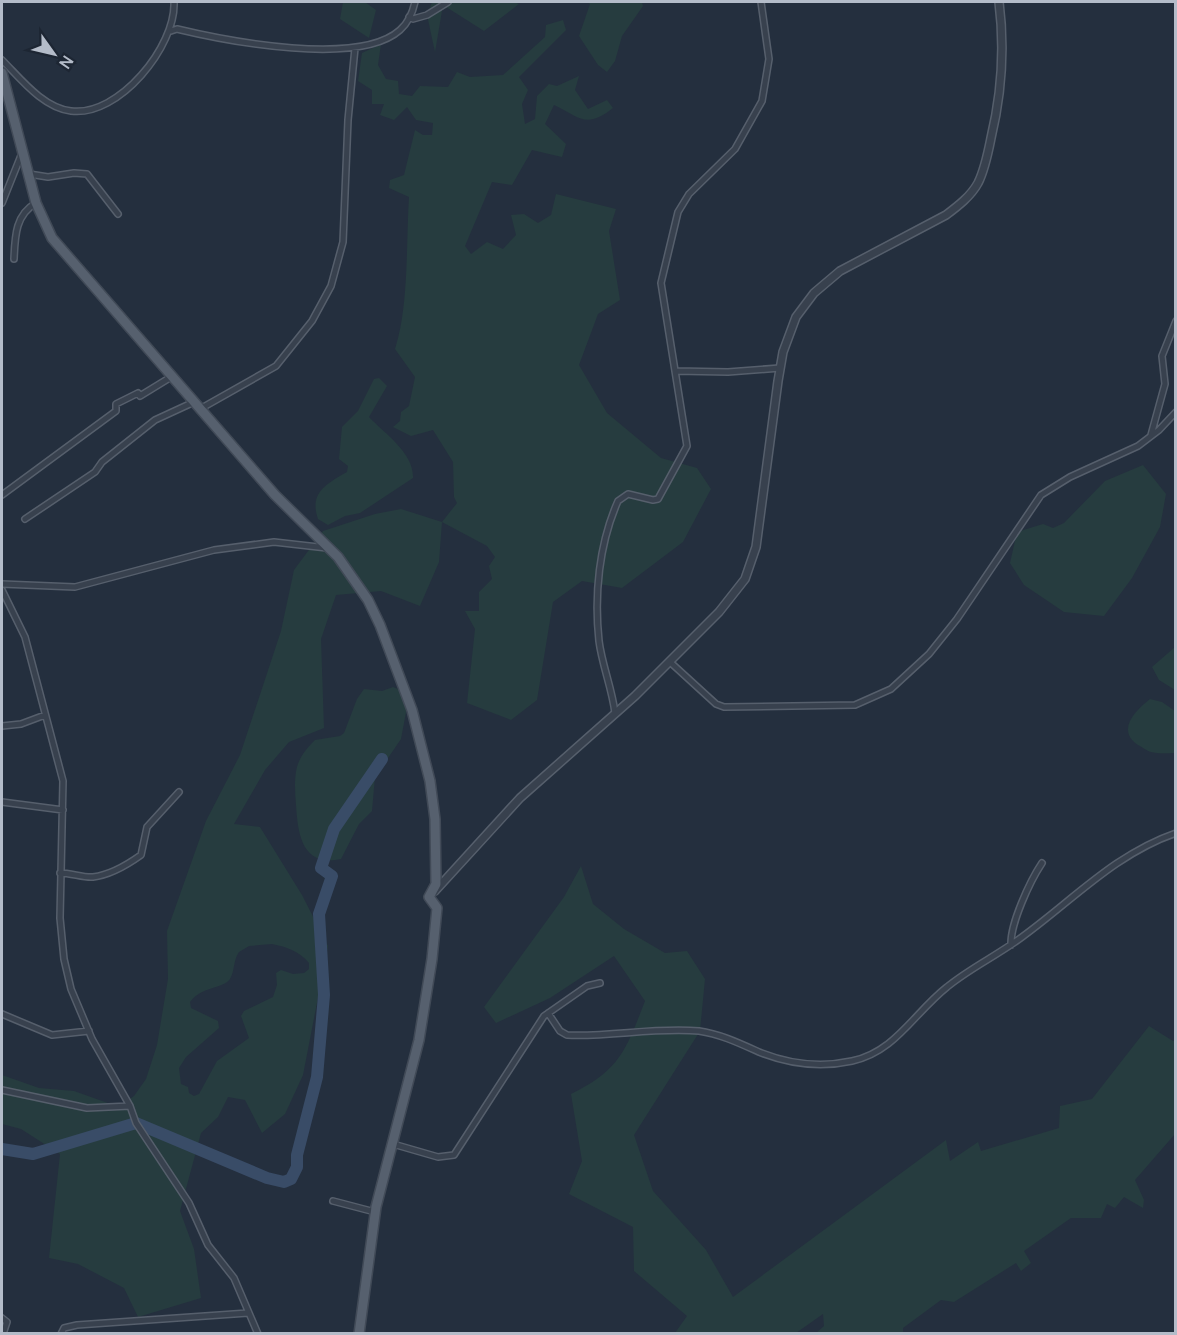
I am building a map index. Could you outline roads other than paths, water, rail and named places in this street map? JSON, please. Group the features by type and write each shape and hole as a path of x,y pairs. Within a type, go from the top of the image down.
{"main road":[{"path":"2,73 27,174 48,231 63,252 171,377 295,517 328,548 352,576 372,608 412,710 430,781 435,819 436,884 429,897 437,908 430,977 419,1040 375,1212 359,1334"}],"street":[{"path":"2,60 44,99 64,110 80,111 110,101 135,84 171,31 174,2"},
{"path":"171,31 177,29 265,47 355,48 387,38 399,31 415,2"},
{"path":"409,16 413,19 427,15 448,2"},
{"path":"615,713 599,642 598,588 603,549 618,501 628,494 653,500 658,499 686,448 661,283 662,268 678,212 689,194 735,149 762,101 769,58 761,2"},
{"path":"429,897 520,798 670,662 724,606 750,568 765,483 780,368 796,317 814,293 856,261 946,215 959,206 978,183 985,164 1000,101 1004,39 999,2"},
{"path":"25,519 95,472 102,462 155,420 262,377 284,359 312,321 331,286 344,242 348,120 355,48"},
{"path":"2,202 22,153"},
{"path":"27,174 48,177 74,173 87,174 118,214"},
{"path":"14,259 20,218 23,212 36,203"},
{"path":"1151,435 1165,384 1162,356 1176,321"},
{"path":"676,371 728,372 780,368"},
{"path":"2,495 72,442 86,435 116,411 116,404 138,393 140,396 171,377"},
{"path":"670,662 716,704 724,707 863,704 891,689 942,638 1009,546 1041,495 1070,477 1138,446 1176,412"},
{"path":"2,584 75,587 214,550 274,542 328,548"},
{"path":"2,590 25,637 63,781 60,873 64,959 71,989 89,1031 130,1106 136,1123 189,1203 208,1245 234,1278 256,1332"},
{"path":"2,726 21,724 45,715"},
{"path":"60,873 92,877 131,862 141,855 147,827 179,792"},
{"path":"2,802 63,810"},
{"path":"548,1013 560,1031 567,1035 628,1031 700,1031 724,1036 782,1060 802,1064 851,1062 880,1052 947,987 1011,945 1111,867 1156,841 1176,833"},
{"path":"1011,945 1012,930 1024,897 1042,863"},
{"path":"393,1144 445,1159 454,1155 548,1013 587,986 600,983"},
{"path":"2,1014 51,1035 89,1031"},
{"path":"2,1090 87,1108 130,1106"},
{"path":"333,1201 375,1212"},
{"path":"61,1334 64,1328 77,1324 248,1313"},
{"path":"2,1318 7,1322 3,1334"}],"waterway":[{"path":"2,1149 33,1154 136,1123 267,1178 284,1182 291,1179 297,1167 297,1155 317,1077 324,995 319,914 332,876 321,868 334,829 382,759"}]}
